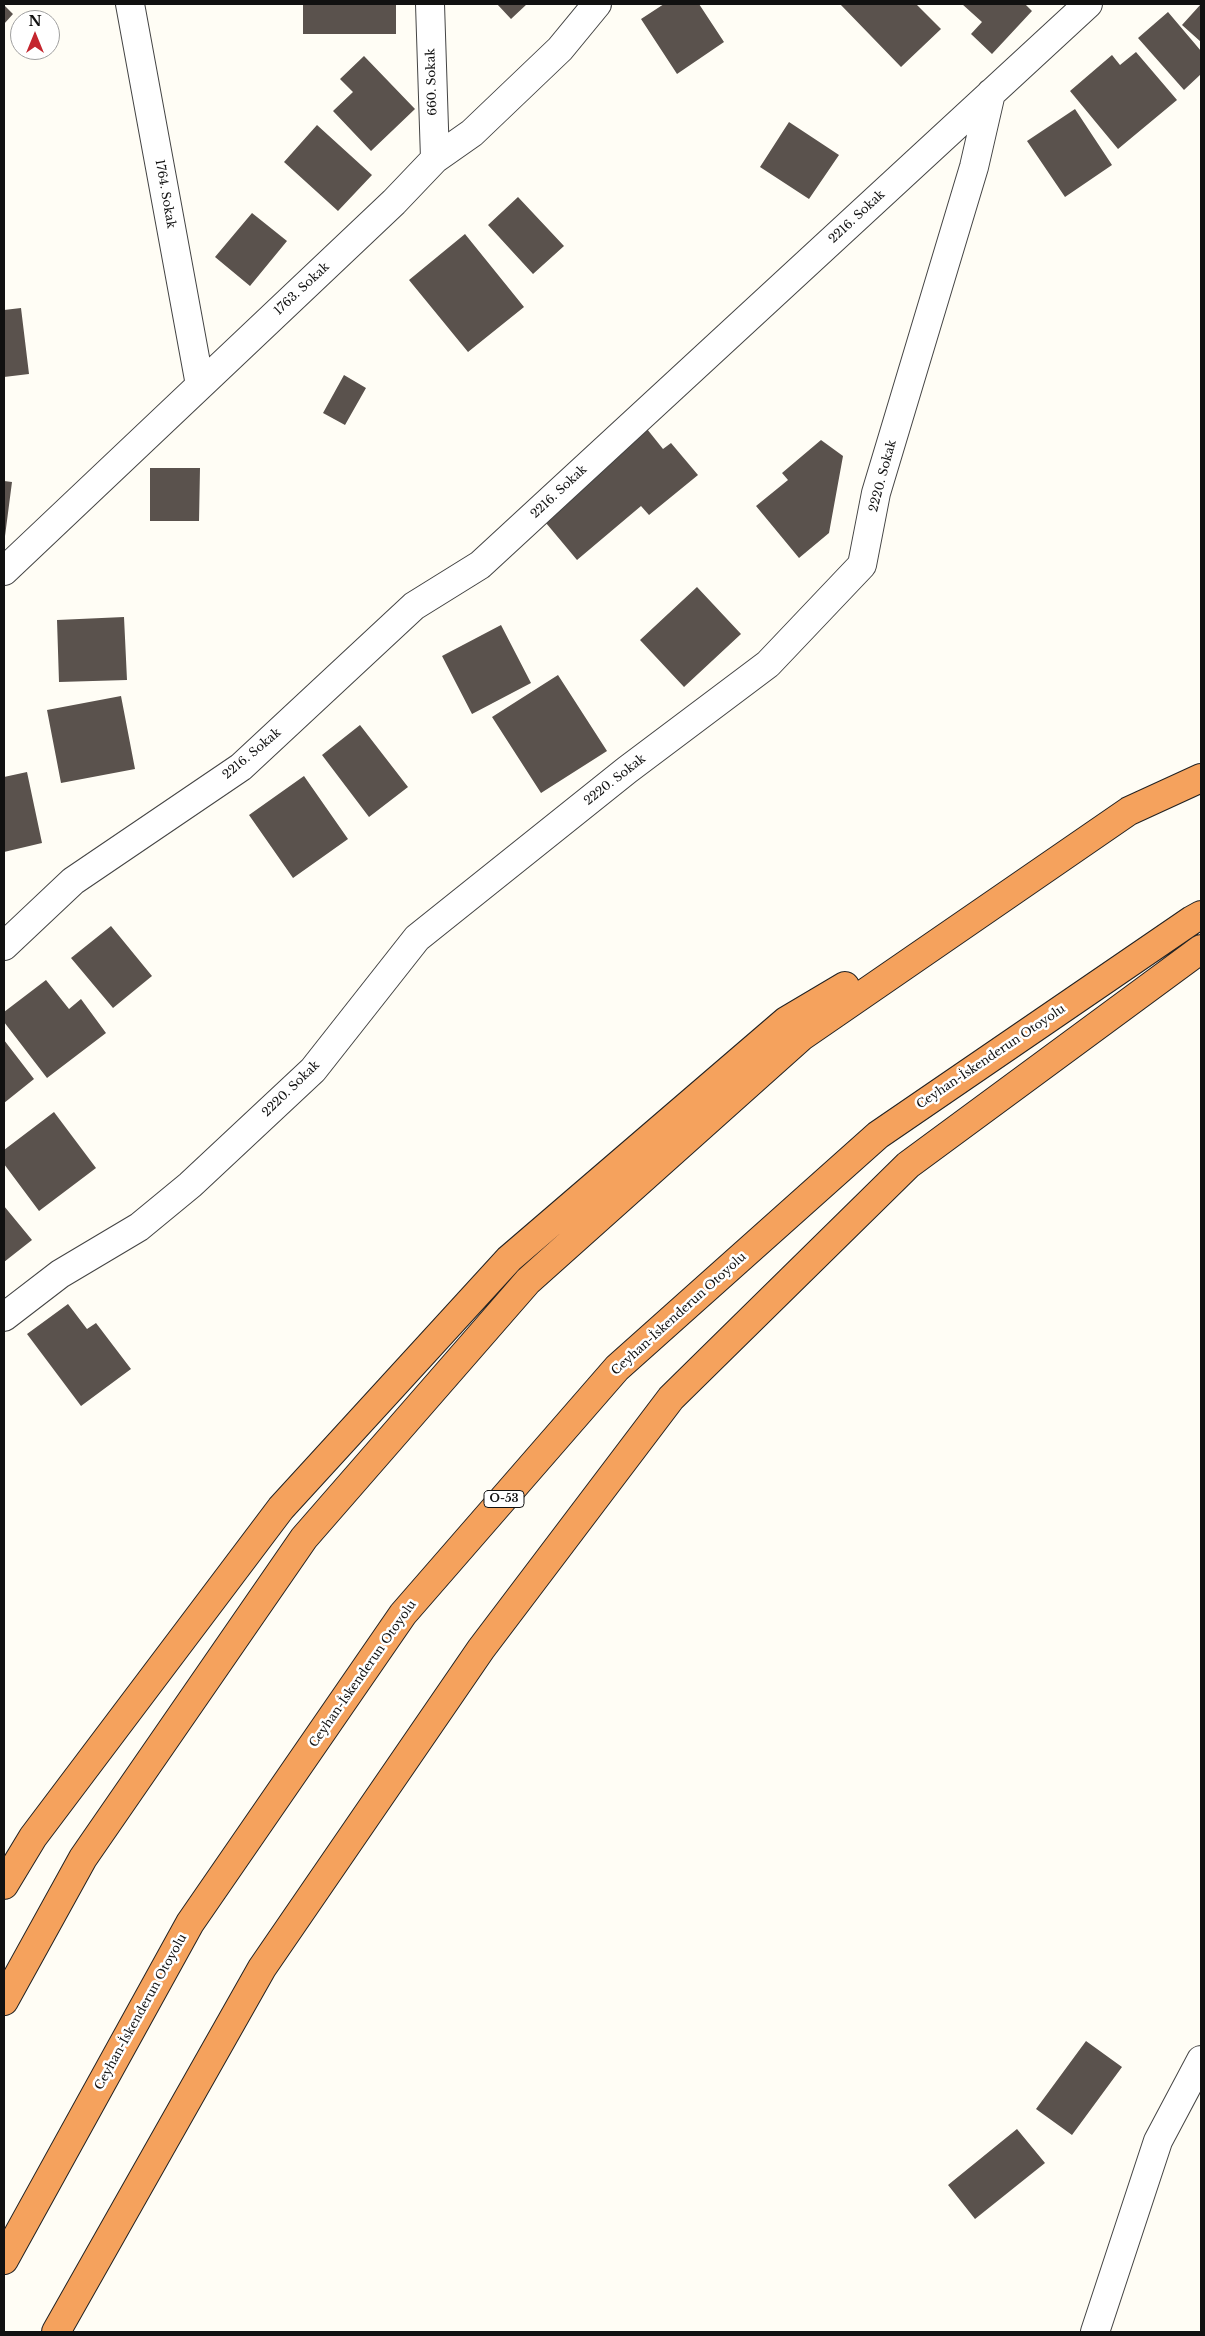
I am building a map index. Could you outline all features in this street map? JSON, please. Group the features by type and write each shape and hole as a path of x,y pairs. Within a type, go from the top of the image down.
{"highway":[{"path":"4,1885 32,1838 281,1508 509,1259 786,1021 1129,811 1201,778"},
{"path":"4,2001 83,1858 304,1538 528,1281 801,1037 1129,811"},
{"name":"Ceyhan-İskenderun Otoyolu","path":"4,2260 190,1923 403,1614 617,1368 878,1135 1201,915"},
{"path":"56,2332 262,1968 481,1649 671,1398 908,1165 1201,949"}],"street":[{"name":"1764. Sokak","path":"130,4 200,385"},
{"name":"660. Sokak","path":"430,4 435,159"},
{"name":"1763. Sokak","path":"4,572 394,202 435,159 472,133 560,49 597,4"},
{"name":"2216. Sokak","path":"4,946 73,881 241,766 414,606 480,565 1088,4"},
{"name":"2220. Sokak","path":"4,1317 60,1274 139,1227 190,1185 313,1070 417,938 627,770 768,664 862,565 876,493 972,176 992,93"},
{"path":"1095,2332 1158,2141 1201,2060"}],"building":[{"path":"303,4 396,4 396,34 303,34"},
{"path":"497,4 527,4 511,19"},
{"path":"664,4 699,4 724,42 677,74 641,19"},
{"path":"840,4 916,4 941,29 901,67"},
{"path":"962,4 1025,4 1032,11 992,54 971,34 982,22"},
{"path":"1201,4 1201,42 1182,25"},
{"path":"4,5 10,11 10,17 4,24"},
{"path":"1168,12 1201,51 1201,74 1184,90 1138,38"},
{"path":"1136,52 1177,100 1118,149 1070,91 1112,55 1120,65"},
{"path":"364,56 415,109 371,151 333,111 353,92 340,79"},
{"path":"1075,109 1112,165 1065,197 1027,141"},
{"path":"789,122 839,155 809,199 760,167"},
{"path":"317,125 372,175 338,211 284,162"},
{"path":"518,197 564,246 533,274 488,225"},
{"path":"252,213 287,241 250,286 215,257"},
{"path":"465,234 524,307 468,352 409,280"},
{"path":"21,308 29,374 4,377 4,310"},
{"path":"344,375 366,388 345,425 323,413"},
{"path":"647,429 663,449 671,443 698,475 649,515 641,506 577,560 541,517"},
{"path":"821,440 843,456 829,533 799,558 756,506 788,480 782,473"},
{"path":"150,468 200,468 199,521 150,521"},
{"path":"4,481 12,482 5,536 4,536"},
{"path":"697,587 741,634 684,687 640,640"},
{"path":"124,617 127,680 59,682 57,620"},
{"path":"501,625 531,683 472,714 442,656"},
{"path":"558,675 607,751 541,793 492,717"},
{"path":"121,696 135,769 61,783 47,710"},
{"path":"360,725 408,787 369,817 322,755"},
{"path":"27,772 42,843 4,852 4,777"},
{"path":"304,776 348,839 293,878 249,815"},
{"path":"111,926 152,976 113,1008 71,958"},
{"path":"46,980 69,1009 81,999 106,1033 47,1078 4,1022 4,1012"},
{"path":"4,1040 34,1079 4,1103"},
{"path":"54,1112 96,1168 39,1211 4,1164 4,1150"},
{"path":"4,1206 32,1240 4,1262"},
{"path":"68,1304 87,1329 96,1323 131,1369 81,1406 27,1334"},
{"path":"1086,2041 1122,2067 1072,2135 1036,2109"},
{"path":"1017,2129 1045,2163 975,2219 948,2185"}]}
